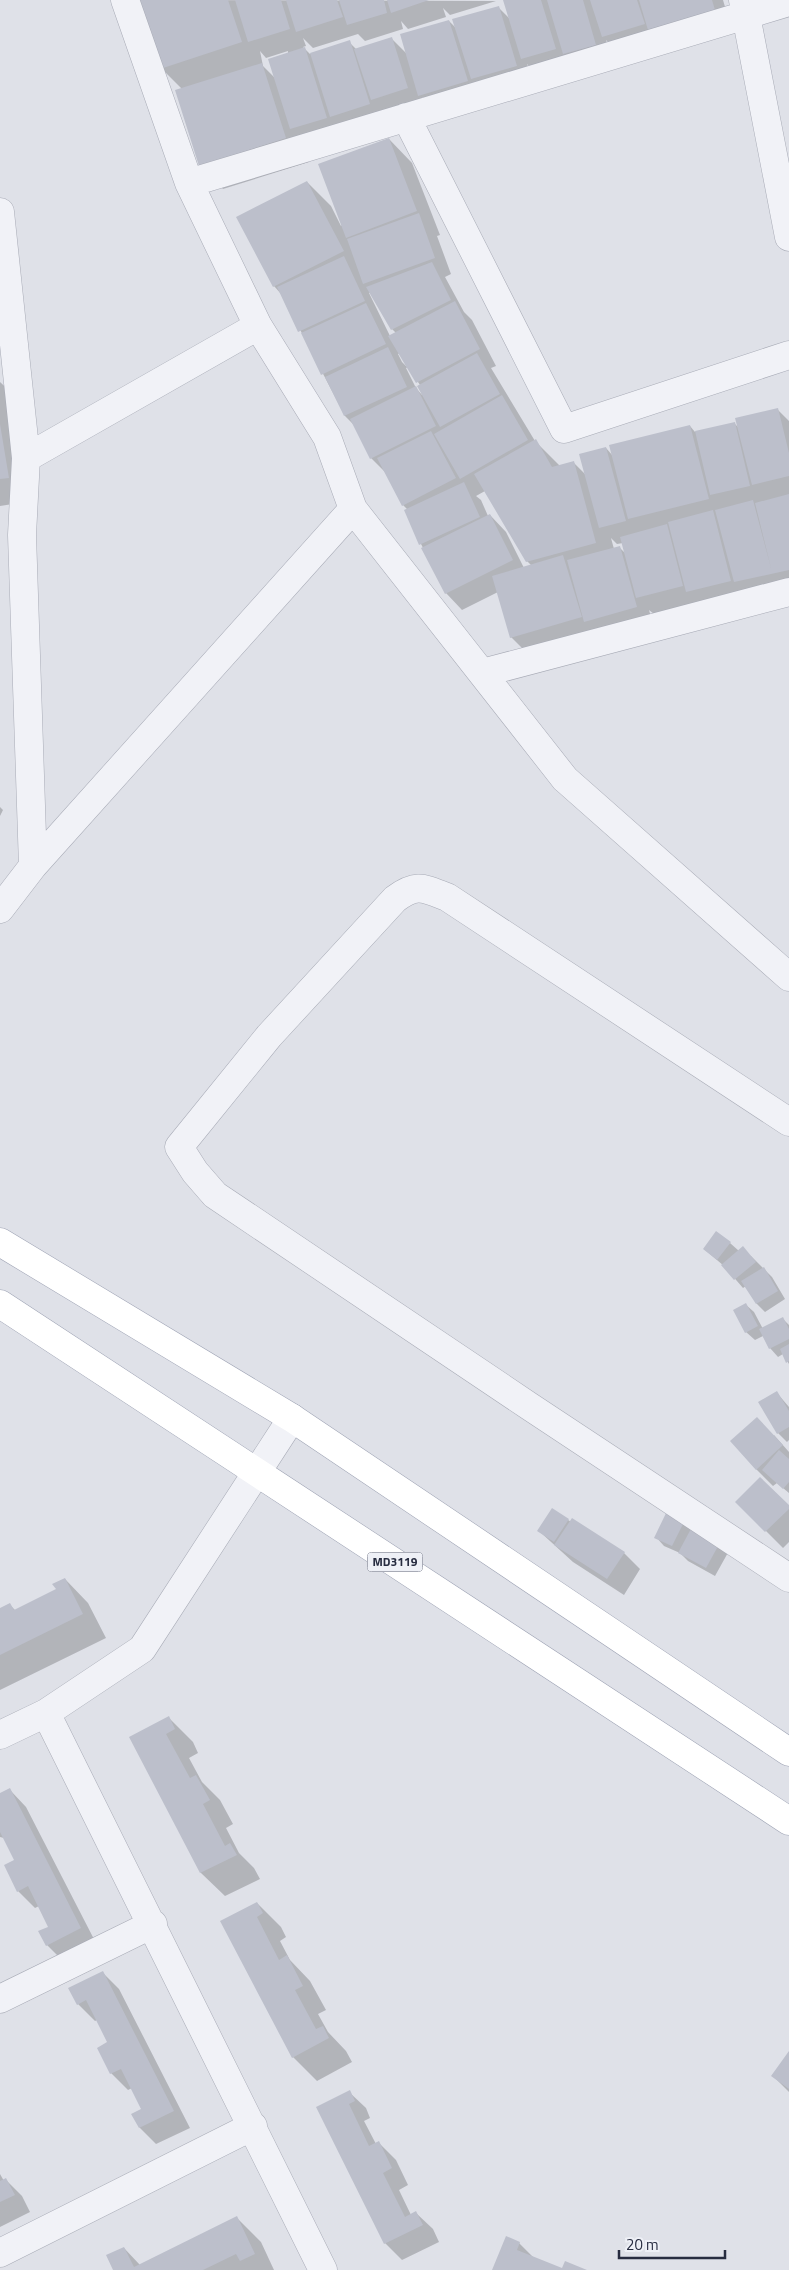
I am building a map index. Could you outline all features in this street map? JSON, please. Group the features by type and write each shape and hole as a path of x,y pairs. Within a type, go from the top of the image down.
{"main road":[{"path":"0,1242 292,1418 789,1752"},
{"name":"MD3119","path":"0,1304 789,1821"}],"street":[{"path":"124,0 189,183 258,326 327,437 354,508 565,779 789,977"},
{"path":"189,183 406,117 744,8 789,2"},
{"path":"744,8 789,237"},
{"path":"406,117 564,429 789,354"},
{"path":"0,212 8,352 26,458 11,535 33,866"},
{"path":"26,458 258,326"},
{"path":"0,909 33,866 354,508"},
{"path":"482,673 789,592"},
{"path":"789,1122 447,897 425,889 410,889 395,899 270,1036 180,1147 195,1172 216,1195 789,1578"},
{"path":"0,1735 46,1713 142,1648 292,1418"},
{"path":"46,1713 153,1924 323,2270"},
{"path":"0,1999 153,1924"},
{"path":"0,2253 252,2126"}],"building":[{"path":"228,0 242,42 160,69 138,1"},
{"path":"235,0 281,0 290,29 248,42"},
{"path":"286,0 337,0 343,17 296,32"},
{"path":"339,0 384,0 387,13 347,25"},
{"path":"387,0 429,0 391,13"},
{"path":"503,0 541,0 556,49 521,59"},
{"path":"547,0 583,0 596,45 563,54"},
{"path":"590,0 637,0 645,24 602,37"},
{"path":"639,0 712,0 715,10 648,30"},
{"path":"499,6 517,66 471,79 452,19"},
{"path":"449,20 468,81 418,96 400,34"},
{"path":"392,37 408,88 371,100 354,49"},
{"path":"350,40 370,104 330,117 310,53"},
{"path":"305,47 327,118 290,129 268,59"},
{"path":"262,63 286,138 199,166 175,90"},
{"path":"389,138 417,211 346,238 318,164"},
{"path":"307,181 344,251 273,287 236,217"},
{"path":"419,213 435,258 363,284 347,239"},
{"path":"344,256 365,301 298,332 277,287"},
{"path":"432,262 451,300 391,330 366,287"},
{"path":"455,301 480,349 416,383 388,336"},
{"path":"366,303 386,344 321,375 301,333"},
{"path":"388,347 407,387 344,416 325,377"},
{"path":"477,353 500,394 440,427 417,386"},
{"path":"416,386 436,426 370,459 350,419"},
{"path":"502,395 528,440 460,479 434,434"},
{"path":"778,408 789,453 789,476 752,485 735,418"},
{"path":"735,422 750,486 710,495 695,431"},
{"path":"0,424 9,478 0,479"},
{"path":"690,425 709,499 628,519 609,445"},
{"path":"431,431 456,478 402,506 377,458"},
{"path":"536,439 552,467 574,461 596,543 526,562 474,474"},
{"path":"606,447 626,521 599,528 579,454"},
{"path":"464,482 480,517 419,545 404,510"},
{"path":"789,494 789,570 734,582 715,510 753,500 771,568 755,503"},
{"path":"713,510 731,581 686,592 668,522"},
{"path":"490,514 513,560 445,594 421,548"},
{"path":"667,524 683,586 636,598 620,537"},
{"path":"620,546 637,607 584,622 567,560"},
{"path":"563,555 582,617 510,638 492,576"},
{"path":"716,1231 731,1242 717,1260 703,1249"},
{"path":"743,1246 756,1262 734,1280 721,1265"},
{"path":"764,1267 778,1291 756,1304 741,1281"},
{"path":"746,1303 758,1326 745,1333 733,1310"},
{"path":"783,1317 789,1329 789,1339 769,1349 759,1329"},
{"path":"789,1344 789,1361 786,1363 780,1349"},
{"path":"777,1391 789,1411 789,1427 777,1434 758,1402"},
{"path":"757,1417 783,1445 756,1470 730,1441"},
{"path":"779,1450 789,1459 789,1482 783,1489 762,1470"},
{"path":"760,1477 789,1505 789,1509 765,1532 735,1502"},
{"path":"552,1508 569,1519 554,1542 537,1531"},
{"path":"668,1509 686,1518 672,1546 654,1538"},
{"path":"572,1518 625,1552 607,1579 554,1545"},
{"path":"693,1525 722,1539 706,1568 678,1553"},
{"path":"65,1578 83,1614 0,1655 0,1608 10,1603 14,1610 56,1589 52,1584"},
{"path":"169,1716 175,1729 166,1734 190,1778 196,1775 210,1800 203,1804 225,1846 230,1843 237,1855 200,1873 129,1737"},
{"path":"10,1788 81,1928 46,1946 38,1931 48,1927 28,1886 17,1892 4,1865 14,1860 0,1832 0,1793"},
{"path":"257,1902 263,1913 257,1917 279,1960 287,1955 303,1986 295,1990 316,2029 323,2026 329,2038 292,2058 220,1921"},
{"path":"103,1971 174,2111 139,2128 131,2114 141,2109 121,2069 110,2074 97,2048 107,2042 86,2000 77,2005 68,1988"},
{"path":"789,2051 789,2089 771,2076"},
{"path":"350,2090 355,2101 349,2104 369,2146 379,2141 392,2168 383,2173 405,2217 416,2211 423,2225 384,2244 316,2107"},
{"path":"6,2178 15,2195 0,2202 0,2181"},
{"path":"237,2216 255,2254 240,2261 236,2254 203,2270 113,2270 106,2255 124,2247 134,2267"},
{"path":"506,2236 520,2242 517,2250 562,2268 565,2261 587,2270 492,2270"}]}
